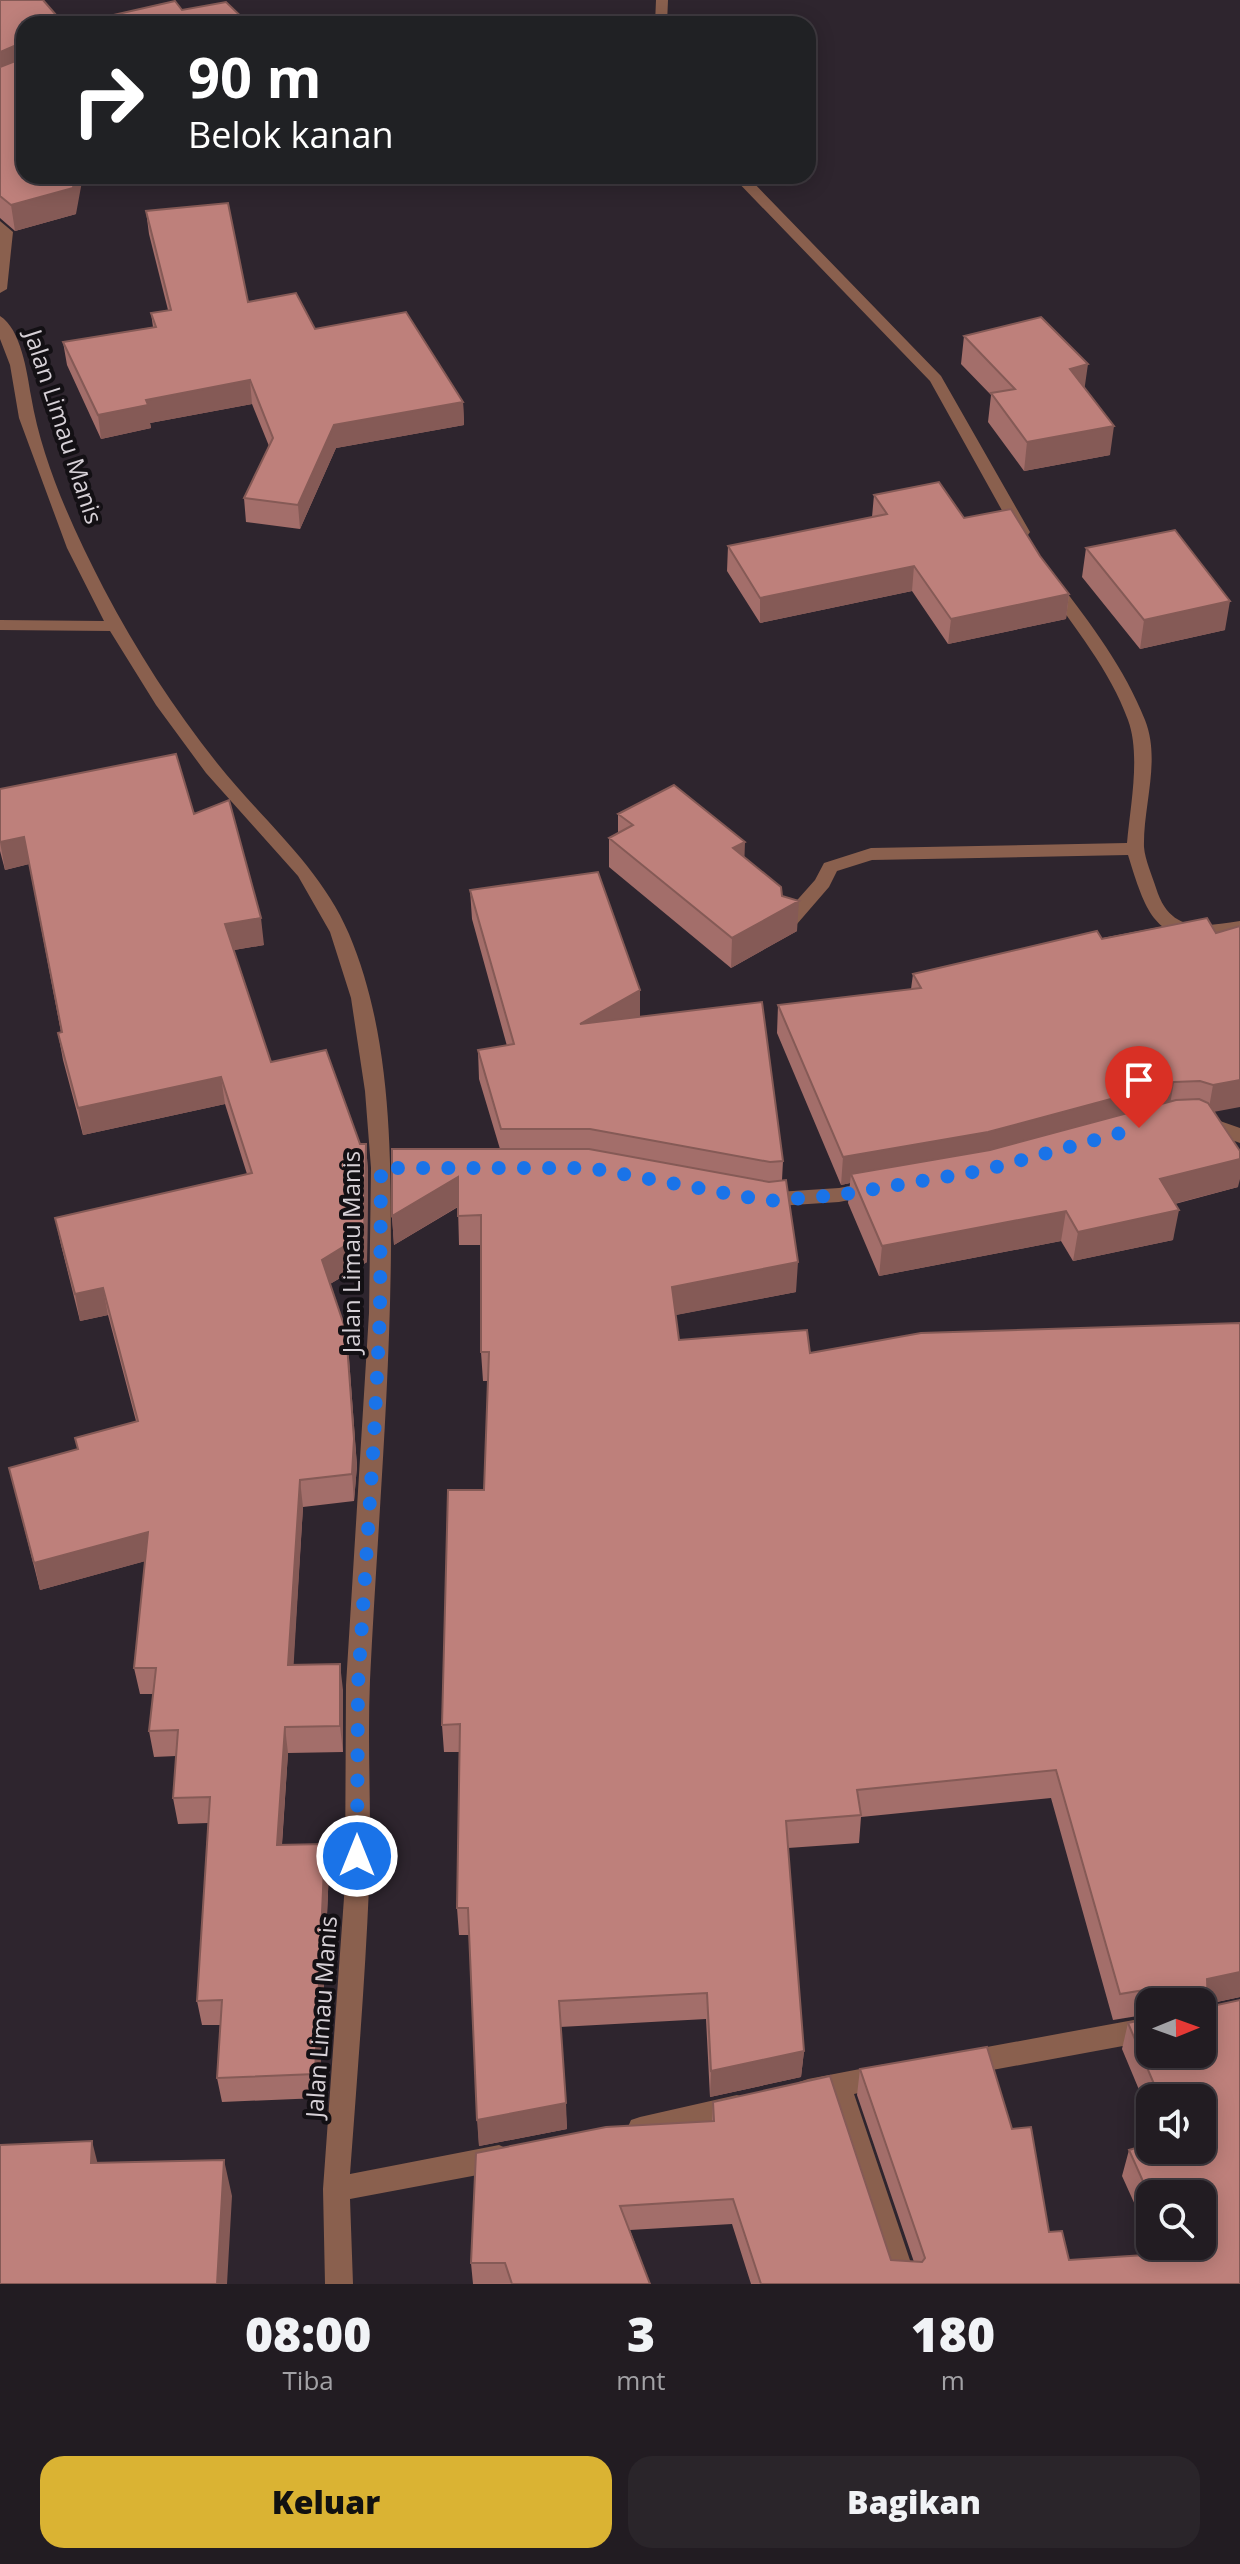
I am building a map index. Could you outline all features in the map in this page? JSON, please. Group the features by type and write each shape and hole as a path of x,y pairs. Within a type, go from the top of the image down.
{"street":[{"path":"747,184 936,379 1036,559 1096,642 1138,722 1143,772 1135,849 1152,904 1166,923 1185,930 1209,932 1240,927"},
{"path":"0,225 6,232 0,289"},
{"name":"Jalan Limau Manis","path":"0,320 18,365 27,418 52,490 75,548 115,626 162,701 212,769 305,873 339,932 361,998 388,1168 358,1685 357,1884 336,2189 339,2284"},
{"path":"0,625 115,626"},
{"path":"790,920 823,883 830,867 871,854 1135,849"},
{"path":"1182,1119 1195,1119 1240,1136"},
{"path":"738,1194 768,1201 839,1195 897,1185"},
{"path":"934,2068 1136,2032"},
{"path":"619,2134 837,2084 906,2073"},
{"path":"837,2084 904,2284"},
{"path":"336,2189 518,2154"}],"building":[{"path":"0,0 43,0 57,16 16,16 16,45 0,52"},
{"path":"175,1 182,10 226,2 241,16 109,16"},
{"path":"16,61 16,184 74,184 73,188 11,205 0,196 0,67"},
{"path":"228,203 248,302 296,293 315,329 406,312 463,402 334,425 298,505 244,498 273,438 250,380 146,400 148,405 98,415 63,342 156,327 151,313 171,310 146,211"},
{"path":"1041,317 1088,364 1070,369 1114,426 1027,442 991,393 1015,389 964,336"},
{"path":"939,482 964,518 1011,509 1040,556 1069,594 951,619 914,566 760,598 728,546 887,514 874,495"},
{"path":"1175,530 1230,601 1144,620 1086,548"},
{"path":"176,754 194,814 229,800 261,918 225,924 271,1062 326,1050 360,1144 366,1144 364,1234 322,1260 346,1331 354,1439 352,1474 300,1480 288,1665 340,1664 340,1726 285,1727 277,1845 325,1844 315,2074 217,2078 222,2000 197,2001 210,1797 173,1798 178,1730 149,1731 156,1668 134,1668 148,1532 34,1563 9,1468 78,1449 75,1438 138,1421 103,1288 75,1294 55,1218 252,1173 221,1077 78,1108 58,1033 62,1032 24,837 0,842 0,789"},
{"path":"674,785 745,842 733,848 781,887 782,896 799,901 732,938 609,838 633,825 618,814"},
{"path":"598,872 640,990 580,1024 762,1002 783,1161 770,1162 590,1129 501,1129 478,1050 514,1044 470,890"},
{"path":"1207,918 1216,933 1240,926 1240,1080 1213,1085 1200,1081 1174,1082 988,1132 843,1157 778,1005 921,988 913,974 1097,931 1102,939"},
{"path":"1199,1099 1208,1103 1240,1151 1240,1159 1160,1179 1179,1210 1078,1232 1066,1211 882,1246 851,1174 990,1150 1176,1100"},
{"path":"392,1149 589,1149 769,1182 786,1180 798,1262 672,1287 679,1340 807,1330 810,1353 921,1333 1240,1323 1240,1972 1207,1979 1207,1988 1136,1988 1136,1991 1120,1994 1056,1770 857,1790 861,1815 786,1821 804,2051 711,2071 707,1993 559,2001 566,2103 477,2120 468,1908 457,1908 460,1724 442,1725 448,1490 484,1490 489,1352 481,1352 481,1215 458,1216 458,1177 392,1216"},
{"path":"1240,2000 1240,2284 761,2284 733,2199 620,2206 650,2284 512,2284 505,2263 471,2263 476,2153 606,2127 714,2121 713,2102 830,2076 891,2260 922,2262 925,2258 860,2069 987,2047 1012,2129 1031,2127 1049,2232 1062,2231 1069,2260 1136,2256 1136,2260 1216,2260 1216,2180 1142,2180 1129,2150 1136,2148 1136,2164 1216,2164 1216,2084 1154,2084 1147,2068 1216,2068 1216,2005"},
{"path":"1136,2021 1136,2042 1128,2023"},
{"path":"92,2141 91,2163 224,2160 217,2284 0,2284 0,2145"}],"route":[{"path":"357,1856 358,1685 380,1313 381,1168 590,1168 768,1201 839,1195 985,1170 1139,1128"}]}
